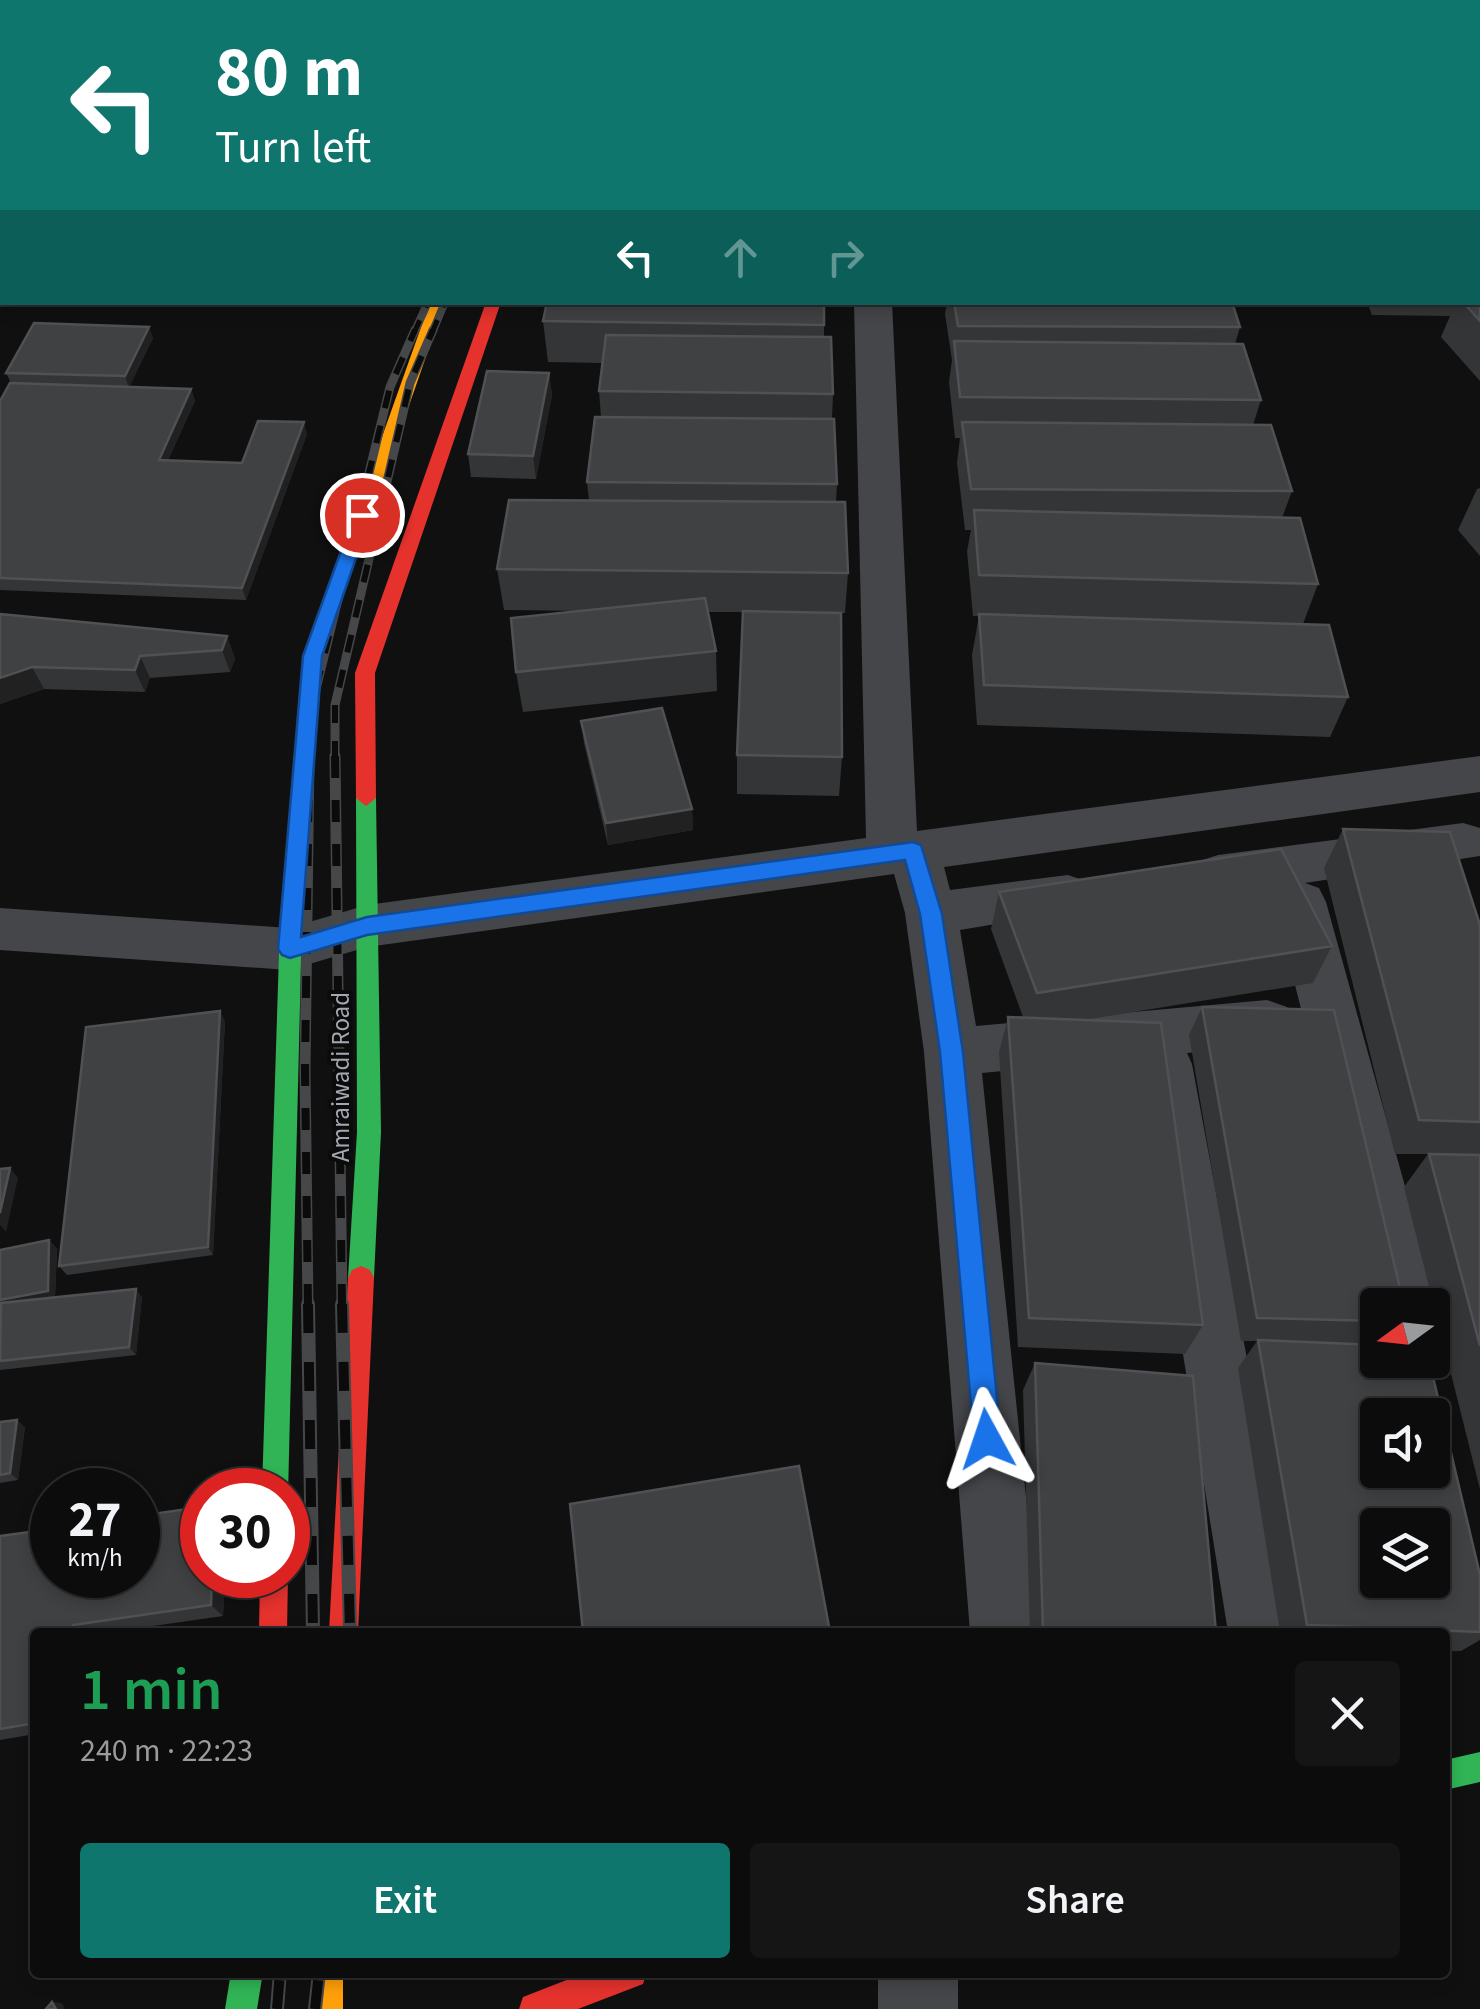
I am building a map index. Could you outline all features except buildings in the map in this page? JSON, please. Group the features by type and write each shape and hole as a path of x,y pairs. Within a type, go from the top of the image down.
{"main road":[{"path":"277,1468 290,949 312,656 437,305"},
{"name":"Amraiwadi Road","path":"343,1628 369,1132 365,673 493,305"},
{"path":"272,1628 273,1598"},
{"path":"1450,1774 1480,1767"},
{"path":"241,2009 246,1978"},
{"path":"327,2009 328,1978"},
{"path":"535,2009 615,1978"}],"street":[{"path":"873,305 903,852 931,914 952,1052 1005,1628"},
{"path":"0,929 290,949 367,926 1458,777 1472,863 1290,866 1177,881"},
{"path":"1290,866 1402,1288"},
{"path":"931,914 1120,888"},
{"path":"952,1052 1330,1017"},
{"path":"1159,1033 1262,1628"},
{"path":"918,1978 918,2009"}],"railway":[{"path":"414,333 427,305"},
{"path":"432,333 444,305"},
{"path":"309,756 309,718 390,387 415,330"},
{"path":"335,756 335,705 410,383 433,330"},
{"path":"308,1306 305,1071 309,756"},
{"path":"335,756 342,1306"},
{"path":"308,1304 313,1628"},
{"path":"342,1304 350,1628"},
{"path":"277,2009 280,1978"},
{"path":"315,2009 318,1978"}],"traffic: fast":[{"path":"361,1278 369,1132 366,798"},
{"path":"277,1468 291,922"},
{"path":"1450,1774 1480,1767"},
{"path":"241,2009 246,1978"}],"traffic: slow":[{"path":"291,922 313,656 437,305"},
{"path":"327,1978 327,2009"}],"traffic: jam":[{"path":"366,798 365,673 493,305"},
{"path":"343,1628 361,1278"},
{"path":"273,1628 274,1598"},
{"path":"535,2009 615,1978"}],"route":[{"path":"362,515 312,656 290,949 367,926 913,850 931,914 952,1052 987,1439"}]}
